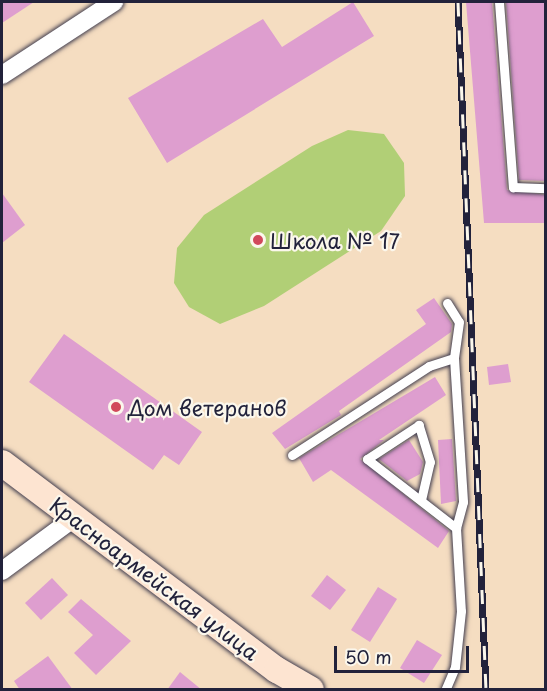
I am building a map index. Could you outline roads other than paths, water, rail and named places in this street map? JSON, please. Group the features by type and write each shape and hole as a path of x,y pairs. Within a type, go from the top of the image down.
{"street":[{"path":"2,75 114,2"},
{"name":"Красноармейская улица","path":"2,463 310,690"},
{"path":"2,571 74,518"}],"lane":[{"path":"499,2 513,187 546,188"},
{"path":"445,690 455,667 461,611 456,528 463,502 454,358 459,322 447,303"},
{"path":"292,455 429,366 454,358"},
{"path":"421,500 430,462 419,425 367,459 456,528"}],"railway":[{"path":"458,2 486,690"}],"place":[{"name":"Школа № 17","path":"258,240"},
{"name":"Дом ветеранов","path":"116,407"}]}
